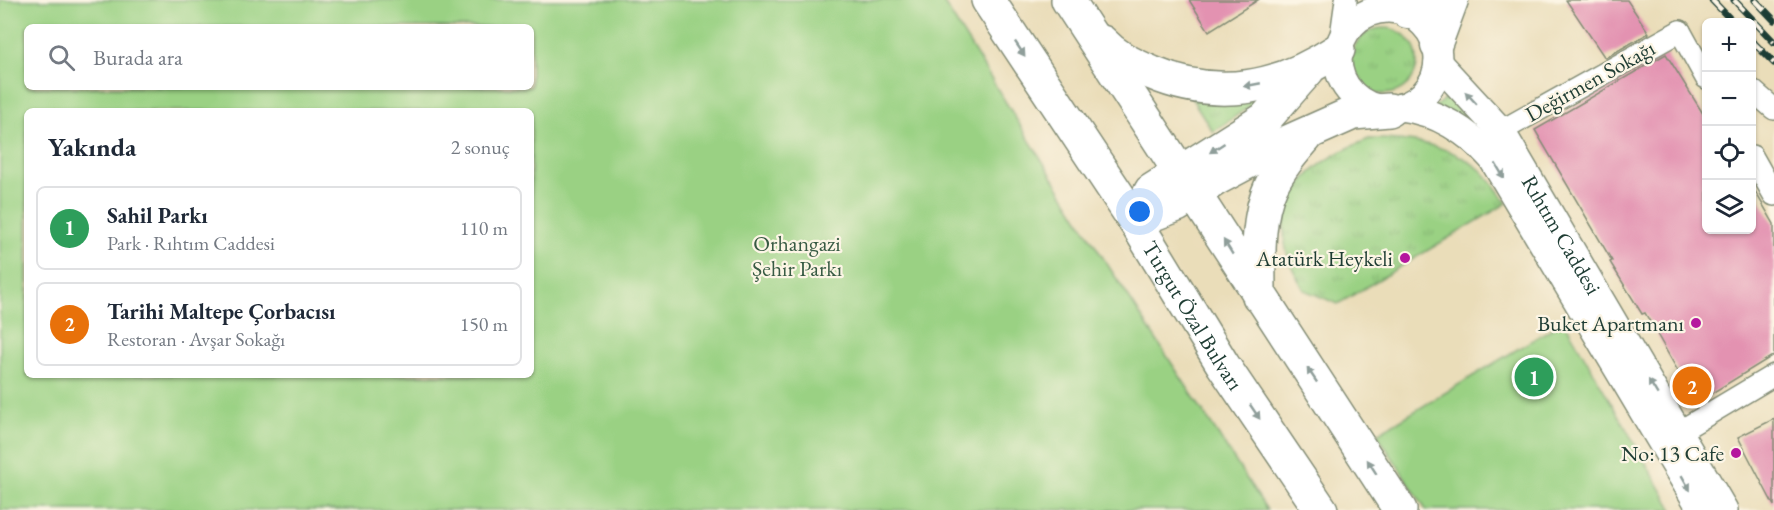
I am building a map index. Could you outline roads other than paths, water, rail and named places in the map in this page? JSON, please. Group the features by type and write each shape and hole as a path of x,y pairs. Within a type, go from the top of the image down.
{"highway":[{"name":"Turgut Özal Bulvarı","path":"988,0 1135,221 1223,365 1321,510"},
{"path":"1073,8 1117,57 1162,77 1211,90 1225,90 1263,83 1308,70"},
{"path":"1073,8 1400,510"},
{"path":"1187,183 1265,119 1308,70 1339,47"},
{"path":"1135,221 1151,191 1187,183 1308,134 1353,113 1395,108"},
{"path":"1259,296 1259,255 1270,188 1282,166 1308,134"}],"main road":[{"path":"1399,8 1452,0 1437,54"}],"street":[{"path":"1339,47 1346,31 1367,14 1399,8 1428,28 1437,54 1434,79 1425,94 1411,104 1395,108 1369,106 1356,98 1345,87 1339,73 1339,47 1346,0"},
{"path":"1680,31 1702,49"},
{"path":"1680,31 1704,72"},
{"name":"Değirmen Sokağı","path":"1501,131 1680,31"},
{"name":"Rıhtım Caddesi","path":"1437,54 1501,131 1671,437 1702,510"},
{"path":"1756,93 1774,109"},
{"name":"Rıhtım Caddesi","path":"1395,108 1413,108 1444,121 1481,145 1492,158 1671,437 1724,510"},
{"path":"1756,163 1774,195"},
{"path":"1671,437 1774,375"}],"railway":[{"path":"1712,0 1729,18"},
{"path":"1734,0 1774,42"},
{"path":"1755,0 1774,20"},
{"path":"1756,45 1774,63"}],"place":[{"name":"Atatürk Heykeli","path":"1405,258"},
{"name":"Buket Apartmanı","path":"1696,323"},
{"name":"Sahil Parkı","path":"1534,377"},
{"name":"Tarihi Maltepe Çorbacısı","path":"1692,386"},
{"name":"No: 13 Cafe","path":"1736,453"}],"park label":[{"name":"Orhangazi Şehir Parkı","path":"797,256"}]}
